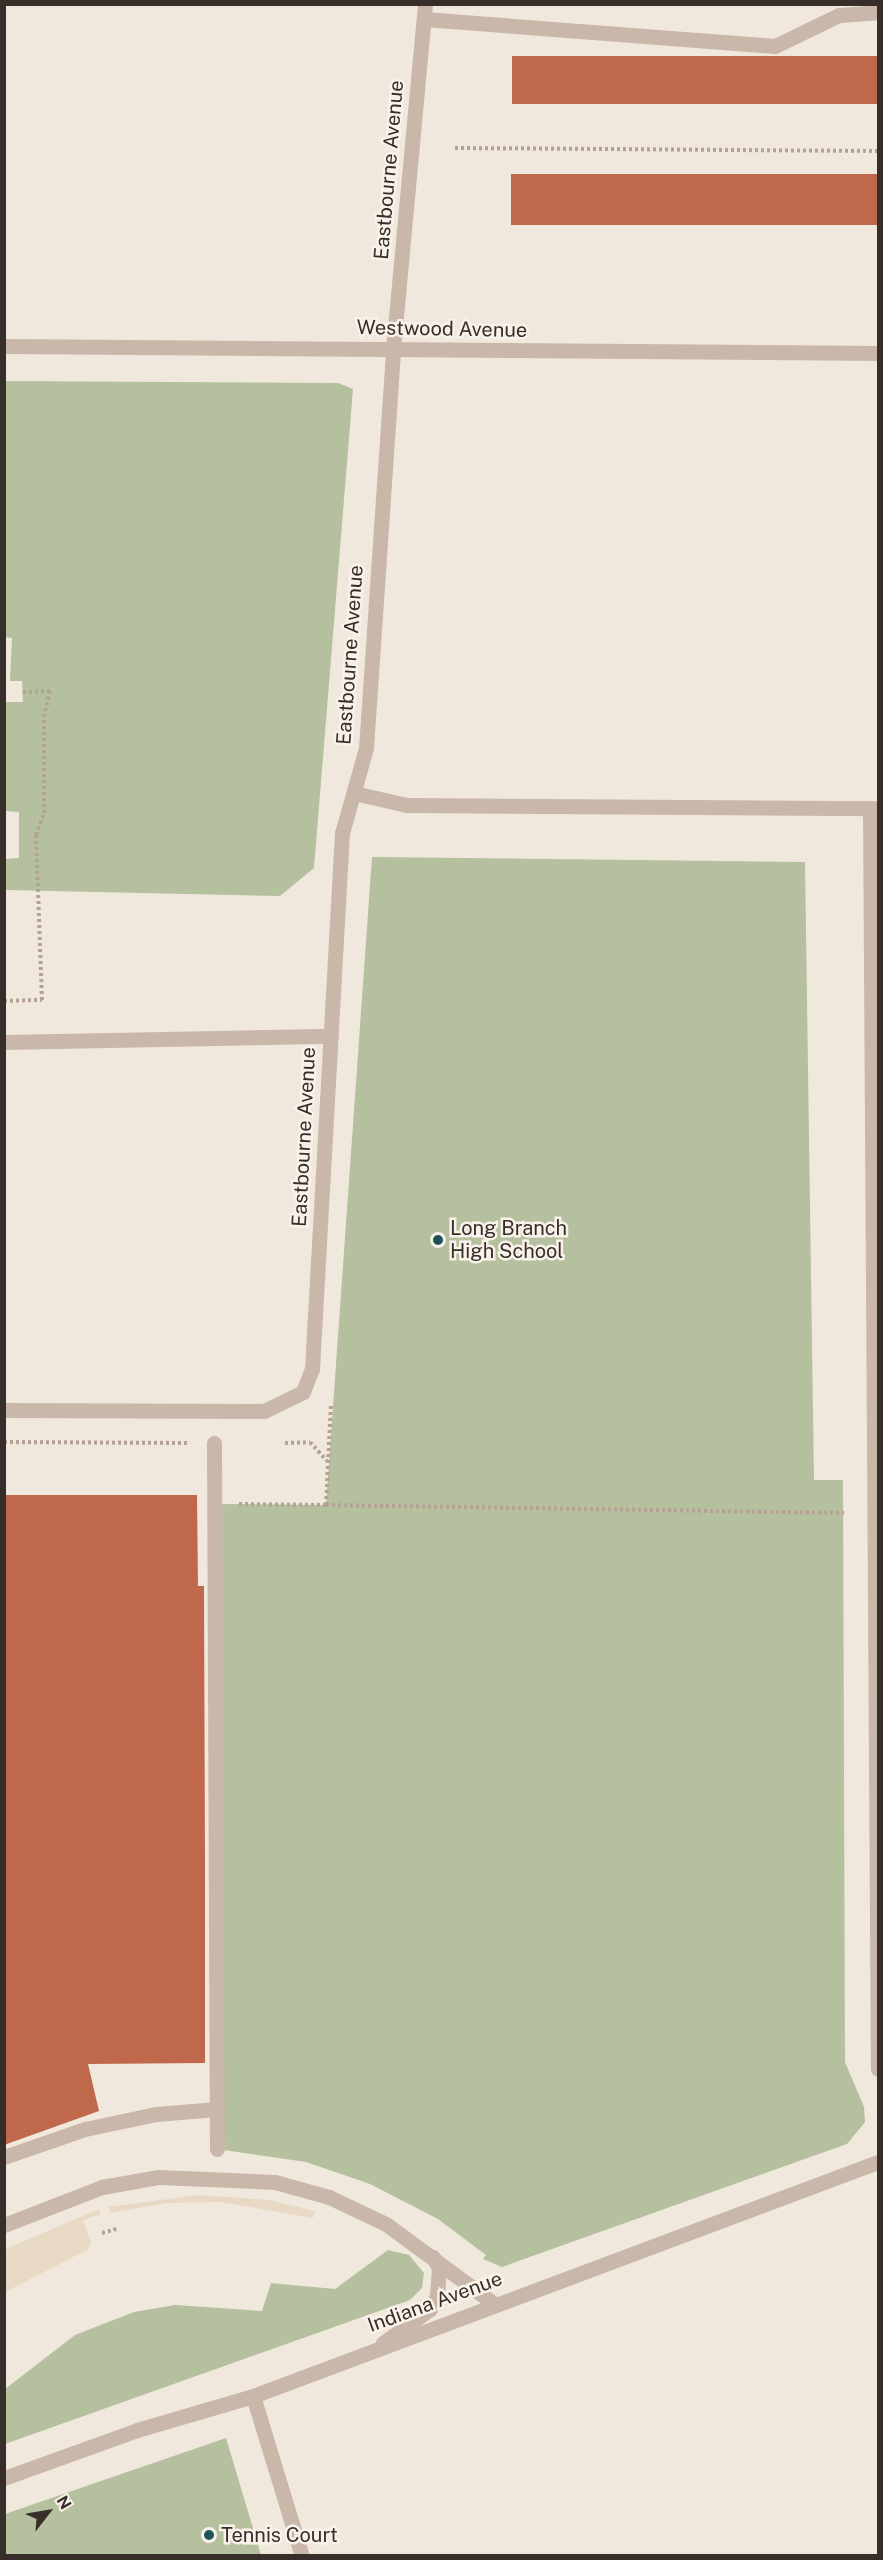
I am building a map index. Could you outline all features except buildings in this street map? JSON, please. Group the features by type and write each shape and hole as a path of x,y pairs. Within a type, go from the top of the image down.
{"street":[{"path":"425,12 775,46 839,10 879,12"},
{"name":"Eastbourne Avenue","path":"4,1410 215,1412 286,1404 303,1392 309,1377 342,833 366,748 393,349 425,12"},
{"name":"Westwood Avenue","path":"4,346 879,353"},
{"path":"354,793 407,805 874,808 876,1877 879,2069"},
{"path":"4,1042 331,1036"},
{"path":"214,1443 217,2149"},
{"path":"4,2157 85,2129 156,2114 217,2109"},
{"name":"Indiana Avenue","path":"4,2478 136,2430 253,2396 383,2343 879,2162"},
{"path":"4,2225 102,2187 158,2177 275,2182 368,2215 431,2254 492,2303"},
{"path":"383,2343 430,2309 437,2296 439,2268 431,2254"},
{"path":"253,2396 302,2556"}],"path":[{"path":"455,148 879,151"},
{"path":"4,1001 42,999 36,836 44,813 44,717 50,691 22,692"},
{"path":"326,1505 331,1404"},
{"path":"4,1442 214,1443"},
{"path":"285,1443 310,1442 328,1463"},
{"path":"215,1504 844,1512"},
{"path":"102,2233 116,2229"}],"green space":[{"path":"5,381 338,383 353,389 314,868 280,896 5,890 5,859 19,858 19,812 5,811 5,702 23,702 22,681 10,681 12,638 5,637"},
{"path":"372,857 805,862 814,1480 843,1480 845,2062 864,2107 865,2122 847,2144 502,2267 483,2259 486,2255 438,2219 370,2184 306,2162 217,2149 215,1504 326,1505"},
{"path":"388,2250 409,2255 424,2273 422,2288 410,2300 5,2444 5,2389 75,2335 134,2312 175,2305 262,2311 271,2283 335,2289"},
{"path":"226,2438 261,2555 5,2555 5,2514"}],"shaded area":[{"path":"198,2195 269,2200 315,2211 313,2218 221,2202 167,2203 111,2213 108,2207"},
{"path":"99,2209 101,2214 83,2220 91,2243 87,2250 5,2292 5,2249"}],"place":[{"name":"Long Branch High School","path":"438,1240"},
{"name":"Tennis Court","path":"209,2535"}]}
